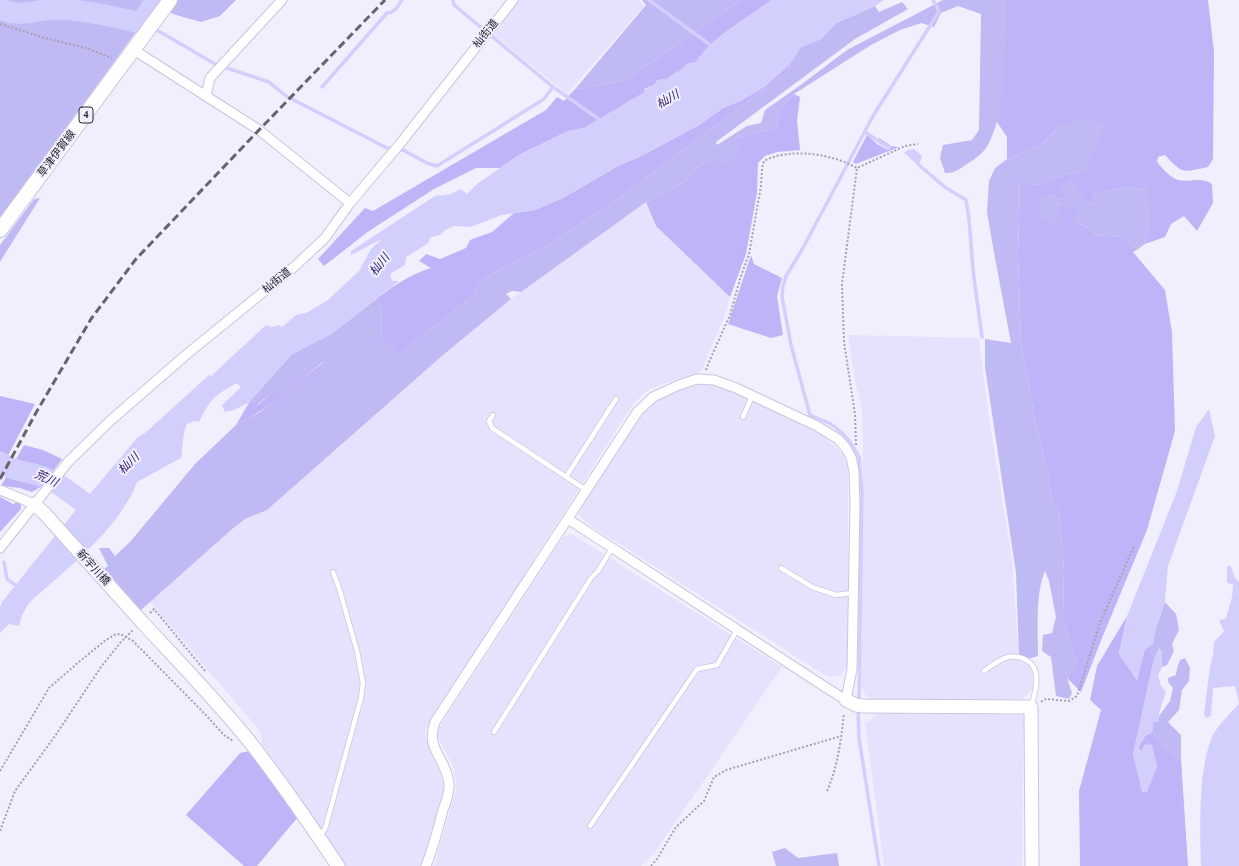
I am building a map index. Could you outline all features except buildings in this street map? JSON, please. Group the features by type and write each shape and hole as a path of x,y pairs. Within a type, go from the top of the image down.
{"main road":[{"name":"草津伊賀線","path":"0,230 170,0"}],"street":[{"path":"206,96 210,78 282,0"},
{"name":"杣街道","path":"0,548 68,462 111,420 182,359 294,267 325,238 350,203 399,145 513,0"},
{"path":"134,50 259,130 350,203"},
{"path":"426,866 450,784 447,773 431,736 435,722 568,519 609,453 638,411 644,403 653,397 679,385 697,379 714,380 817,426 838,439 851,457 854,471 855,504 852,669 855,704"},
{"path":"0,490 34,504"},
{"name":"新宇川橋","path":"34,504 221,707 247,738 338,866"},
{"path":"568,519 737,630 855,704 1031,707 1032,866"}],"lane":[{"path":"743,417 752,396"},
{"path":"566,477 616,399"},
{"path":"493,415 489,421 492,428 586,490"},
{"path":"494,732 591,578 598,571 612,548"},
{"path":"781,568 812,587 836,595 853,594"},
{"path":"319,838 325,829 334,798 361,698 363,683 357,651 333,572"},
{"path":"590,826 697,669 717,665 737,630"},
{"path":"984,671 1007,657 1015,656 1030,662 1036,671 1037,684 1031,707"}],"path":[{"path":"0,24 44,38 86,48 113,58 123,64"},
{"path":"857,168 905,146 918,144"},
{"path":"704,379 709,362 730,314 749,254 764,161 771,157 786,154 807,154 846,162 857,168"},
{"path":"856,444 856,414 844,342 842,284 857,168"},
{"path":"1031,707 1046,699 1069,701 1077,696 1100,623 1134,546"},
{"path":"0,771 49,688 106,640 114,635 120,634 126,637 101,667 55,736 15,791 0,830"},
{"path":"828,791 834,776 839,756 843,723"},
{"path":"651,866 657,859 676,827 704,801 714,778 726,770 841,736"}],"shaded area":[{"path":"0,0 236,0 220,16 201,22 158,8 138,29 0,218"},
{"path":"519,0 639,0 644,6 567,94 492,34"},
{"path":"642,0 741,0 626,80 582,89 576,88 646,5"},
{"path":"741,0 771,0 721,36 703,52 696,62 687,64 680,71 667,79 658,80 654,85 644,89 645,92 584,128 568,131 519,155 500,168 476,168 434,189 369,231 324,266 318,259 365,208 373,211 546,110 557,97 564,101 576,88 582,89 626,80"},
{"path":"943,0 1005,0 1004,73 999,111 995,128 989,143 980,155 970,162 956,171 945,173 940,158 943,145 972,140 979,130 981,14 958,6 941,13 934,27 921,23 900,30 871,45 794,94 779,110 777,127 737,138 741,151 729,164 710,160 696,168 687,180 656,198 646,202 521,292 512,291 506,294 511,299 443,355 267,510 245,519 231,530 141,610 104,569 108,566 99,548 109,548 115,556 130,542 195,464 236,425 260,412 325,365 323,362 297,383 276,395 270,394 257,405 250,401 292,354 331,334 375,300 381,302 382,340 398,355 473,296 480,282 497,271 546,246 615,201 790,70 789,65 801,47 821,39 836,23 875,6 879,12 902,2 908,9 855,39 716,142 717,145 747,126 761,123 765,110 847,50"},
{"path":"1005,0 1208,0 1214,52 1213,159 1208,167 1188,171 1180,169 1165,155 1158,157 1157,161 1166,172 1175,179 1182,181 1204,180 1212,184 1213,203 1197,231 1184,216 1171,224 1165,237 1145,244 1149,217 1147,190 1125,187 1094,194 1092,206 1086,202 1070,180 1063,199 1059,200 1053,194 1060,213 1057,203 1064,204 1068,207 1078,206 1081,214 1074,222 1087,227 1096,235 1122,237 1138,249 1133,252 1165,290 1172,333 1175,431 1147,530 1081,692 1067,678 1077,663 1063,618 1064,569 1059,512 1052,501 1047,469 1035,420 1021,343 1018,254 1020,181 1036,185 1068,174 1086,171 1061,125 1041,145 1007,159 1007,137 997,122 1003,84"},
{"path":"789,65 790,70 615,201 546,246 497,271 480,282 473,296 398,355 382,340 381,303 375,300 402,281 431,268 419,261 426,254 440,259 466,248 470,240 492,232 514,213 535,210 563,198 618,166 643,155 699,125 723,108 742,100 764,87"},
{"path":"794,94 800,97 797,121 800,150 777,152 765,156 758,163 757,193 746,254 730,297 656,226 646,202 656,198 687,180 696,168 710,160 737,138 777,127 779,110"},
{"path":"1080,120 1105,123 1086,171 1068,174 1036,185 1020,181 1018,254 1021,343 1035,420 1047,469 1052,501 1059,512 1064,569 1063,618 1077,663 1067,678 1072,693 1069,699 1056,696 1051,657 1042,651 1043,635 1052,633 1056,617 1049,581 1045,571 1038,602 1038,656 1028,659 1019,656 1016,573 985,367 985,339 1011,343 987,212 989,181 995,168 1007,159 1041,145 1061,125"},
{"path":"867,135 877,144 888,150 891,147 879,141 879,138 891,146 899,147 856,164 853,162"},
{"path":"1070,180 1086,202 1092,206 1094,194 1125,187 1148,190 1149,217 1145,244 1138,249 1122,237 1096,235 1087,227 1074,222 1074,218 1081,214 1078,206 1068,207 1064,204 1057,203 1060,213 1059,219 1053,224 1042,220 1038,202 1042,197 1053,194 1059,200 1063,199 1062,186"},
{"path":"40,198 0,262 0,245 34,199"},
{"path":"646,202 656,226 730,297 725,315 702,369 698,373 648,390 633,404 477,652 425,731 431,752 440,766 445,786 423,865 346,866 262,744 259,730 150,602 231,530 245,519 267,510 443,355 511,299"},
{"path":"751,255 754,264 782,278 777,296 783,335 771,338 728,324"},
{"path":"848,335 979,338 988,411 1012,560 1019,659 1031,668 1033,675 1033,686 1031,691 1022,699 870,700 864,693 861,684 862,407 856,386"},
{"path":"324,362 325,365 293,389 259,412 236,425 250,401 258,405 270,394 297,383"},
{"path":"701,384 722,387 821,434 837,448 845,458 848,469 848,668 838,676 828,677 588,524 579,515 581,507 643,412 660,397"},
{"path":"0,396 35,404 0,471"},
{"path":"24,445 43,450 62,459 42,486 32,492 20,488 1,486"},
{"path":"0,497 13,504 18,502 21,505 21,509 0,532"},
{"path":"572,534 782,667 655,852 641,866 434,866 457,786 453,766 437,735 442,723 563,537"},
{"path":"1165,602 1176,614 1179,630 1172,644 1174,651 1167,665 1162,667 1162,652 1159,649 1154,659 1151,651 1145,649 1153,644 1155,631"},
{"path":"1127,616 1119,654 1137,680 1145,649 1151,651 1154,659 1133,755 1157,767 1152,746 1150,744 1142,752 1138,748 1145,736 1152,732 1165,748 1181,759 1188,866 1080,866 1079,791 1101,710 1090,700 1097,666"},
{"path":"1185,658 1190,668 1189,681 1182,690 1179,710 1168,722 1181,735 1181,759 1165,748 1152,732 1153,722 1159,721 1159,716 1170,701 1173,688 1168,682 1168,678 1176,675 1180,660"},
{"path":"879,713 1024,715 1022,866 884,866 865,724"},
{"path":"249,751 293,809 297,818 257,866 244,866 186,815 240,753"},
{"path":"785,848 798,858 837,853 839,866 776,866 772,852"}],"water":[{"name":"杣川","path":"771,0 884,0 875,6 836,23 821,39 801,47 789,65 764,87 742,100 723,108 699,125 643,155 618,166 563,198 535,210 502,215 470,227 454,226 445,230 440,235 431,237 427,244 406,257 405,265 390,274 392,281 399,281 331,334 292,354 248,403 234,410 225,412 222,405 241,387 237,383 214,398 206,408 199,422 196,421 187,424 184,432 181,458 137,482 129,500 105,532 90,548 29,603 22,615 19,626 9,624 0,633 0,607 2,602 66,522 138,437 145,433 209,375 211,376 266,325 271,327 279,325 282,327 296,315 306,313 328,300 359,271 371,249 382,239 351,255 351,251 435,196 451,194 461,189 467,194 477,184 519,155 568,131 584,128 645,92 644,90 654,85 658,80 667,79 680,71 687,64 696,62 703,52 721,36"},
{"path":"914,149 922,156 919,166 904,153 908,150"},
{"path":"1209,409 1215,436 1168,566 1165,602 1155,631 1153,644 1145,649 1137,680 1119,654 1127,616 1177,491 1196,427"},
{"path":"1227,566 1231,566 1235,578 1239,582 1239,703 1235,686 1213,688 1211,716 1206,718 1204,714 1214,642 1224,631 1219,621 1226,618 1232,597 1233,584 1227,583"},
{"path":"1159,648 1162,652 1162,667 1158,676 1161,686 1166,692 1159,713 1159,721 1153,723 1152,732 1145,736 1138,748 1141,752 1144,745 1150,744 1152,746 1157,767 1147,792 1142,792 1133,755 1154,659"},
{"path":"1239,703 1239,866 1201,866 1201,800 1207,751 1212,737 1220,724"}],"waterway":[{"path":"0,9 15,13 28,13 54,9 75,10 140,23 157,0"},
{"path":"322,87 387,13 394,10 402,0"},
{"path":"453,0 454,5 553,87 603,122"},
{"path":"649,0 713,47"},
{"path":"859,702 862,492 859,457 851,443 841,432 831,424 810,415 791,345 782,297 783,286 786,276 803,248 873,116 939,11 933,0"},
{"path":"152,28 215,64 269,82 286,96 387,148 403,150 427,163 437,166 544,99 553,87"},
{"path":"865,132 889,148"},
{"path":"919,165 946,188 966,200 982,337"},
{"name":"荒川","path":"0,462 10,468 44,477 67,490 88,506"},
{"path":"4,562 7,579 18,587"},
{"path":"858,709 859,738 879,866"}],"railway":[{"path":"0,479 37,411 91,319 136,259 385,0"}]}
